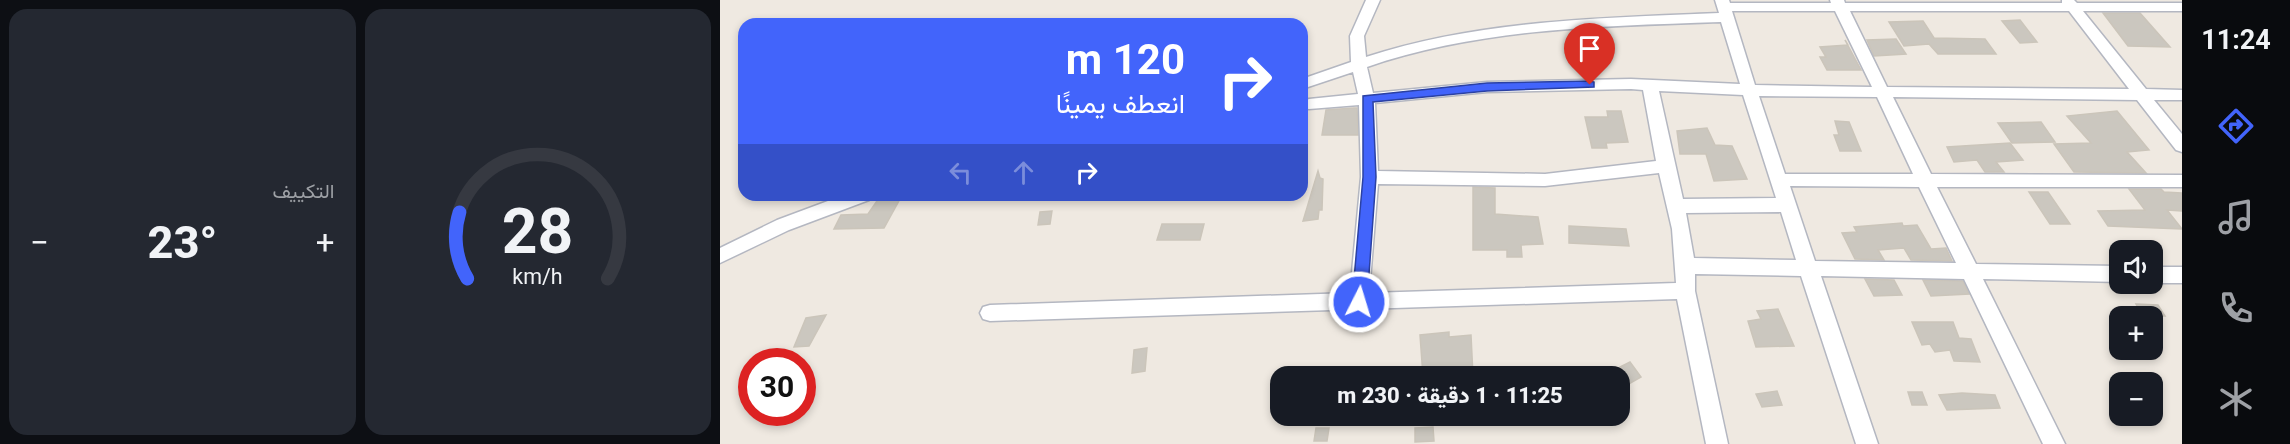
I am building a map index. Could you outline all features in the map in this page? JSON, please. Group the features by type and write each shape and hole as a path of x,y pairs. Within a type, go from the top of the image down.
{"street":[{"path":"1359,302 1370,177 1367,99 1359,66 1357,36 1373,0"},
{"path":"1308,82 1434,43 1577,22 1724,8 1839,4 2069,4 2182,8"},
{"path":"1839,4 1971,270 2054,444"},
{"path":"2069,4 2182,146"},
{"path":"1724,8 1749,90 1867,444"},
{"path":"1310,104 1487,87 1631,84 1749,90 2182,95"},
{"path":"1650,86 1665,166 1677,206 1687,266 1685,291 1717,444"},
{"path":"1370,177 1545,180 1665,166"},
{"path":"1779,180 2182,181"},
{"path":"720,256 783,225 847,201"},
{"path":"1677,206 1787,205"},
{"path":"1687,266 1808,266 2109,274"},
{"path":"2163,275 2182,275"},
{"path":"990,313 1685,291"}],"building":[{"path":"2103,13 2140,13 2170,47 2128,46"},
{"path":"2020,20 2037,42 2020,43 2002,21"},
{"path":"1923,21 1934,38 1985,39 1996,54 1938,54 1929,44 1904,46 1889,22"},
{"path":"1896,39 1906,54 1874,56 1867,40"},
{"path":"1848,45 1861,70 1827,70 1820,57 1826,57 1820,47"},
{"path":"1357,108 1358,135 1322,135 1326,110"},
{"path":"1607,111 1621,111 1628,142 1606,143 1607,148 1592,148 1585,117 1608,117"},
{"path":"2117,111 2149,150 2127,152 2146,173 2074,172 2054,144 2091,143 2067,116"},
{"path":"1835,121 1849,122 1861,151 1840,151 1834,135 1839,135"},
{"path":"2041,122 2055,142 2012,143 1998,123"},
{"path":"1707,128 1715,145 1732,146 1747,179 1714,181 1706,154 1680,154 1677,131"},
{"path":"2010,143 2023,160 1996,162 2004,172 1985,172 1977,160 1954,162 1947,147"},
{"path":"1318,171 1320,178 1323,179 1322,210 1319,210 1318,219 1303,221"},
{"path":"1473,187 1495,188 1495,214 1538,217 1543,244 1521,245 1522,257 1507,257 1507,250 1473,250"},
{"path":"2129,189 2161,189 2164,192 2182,193 2182,211 2167,210 2182,229 2108,226 2098,211 2145,210"},
{"path":"2029,192 2048,192 2070,224 2050,224"},
{"path":"877,201 899,201 884,228 834,229 841,215 868,214"},
{"path":"1052,211 1050,224 1038,225 1040,212"},
{"path":"1902,223 1903,226 1917,225 1931,249 1946,248 1952,261 1911,260 1904,248 1878,250 1884,260 1855,259 1842,233 1857,232 1854,227"},
{"path":"1162,224 1204,224 1200,240 1157,240"},
{"path":"1569,226 1626,229 1629,246 1569,243"},
{"path":"1865,279 1894,280 1902,295 1874,296"},
{"path":"1923,280 1963,281 1969,294 1931,296"},
{"path":"2136,304 2159,306 2137,306"},
{"path":"1778,309 1794,346 1756,347 1748,321 1761,319 1757,311"},
{"path":"826,315 809,346 794,347 806,318"},
{"path":"1912,322 1953,322 1959,338 1971,339 1980,362 1954,361 1950,350 1935,352 1930,344 1922,345"},
{"path":"1449,332 1449,337 1471,335 1473,366 1422,366 1420,335"},
{"path":"1147,348 1145,371 1132,373 1134,350"},
{"path":"1630,362 1641,377 1630,383 1630,366 1622,366"},
{"path":"1777,391 1782,405 1762,407 1756,394"},
{"path":"1908,392 1922,392 1927,405 1912,405"},
{"path":"1962,393 1995,395 2000,408 1947,410 1939,395"},
{"path":"1433,427 1434,441 1415,442 1415,428"},
{"path":"1316,428 1329,428 1327,441 1314,441"}],"route":[{"path":"1359,302 1370,177 1367,99 1487,87 1590,85"}]}
